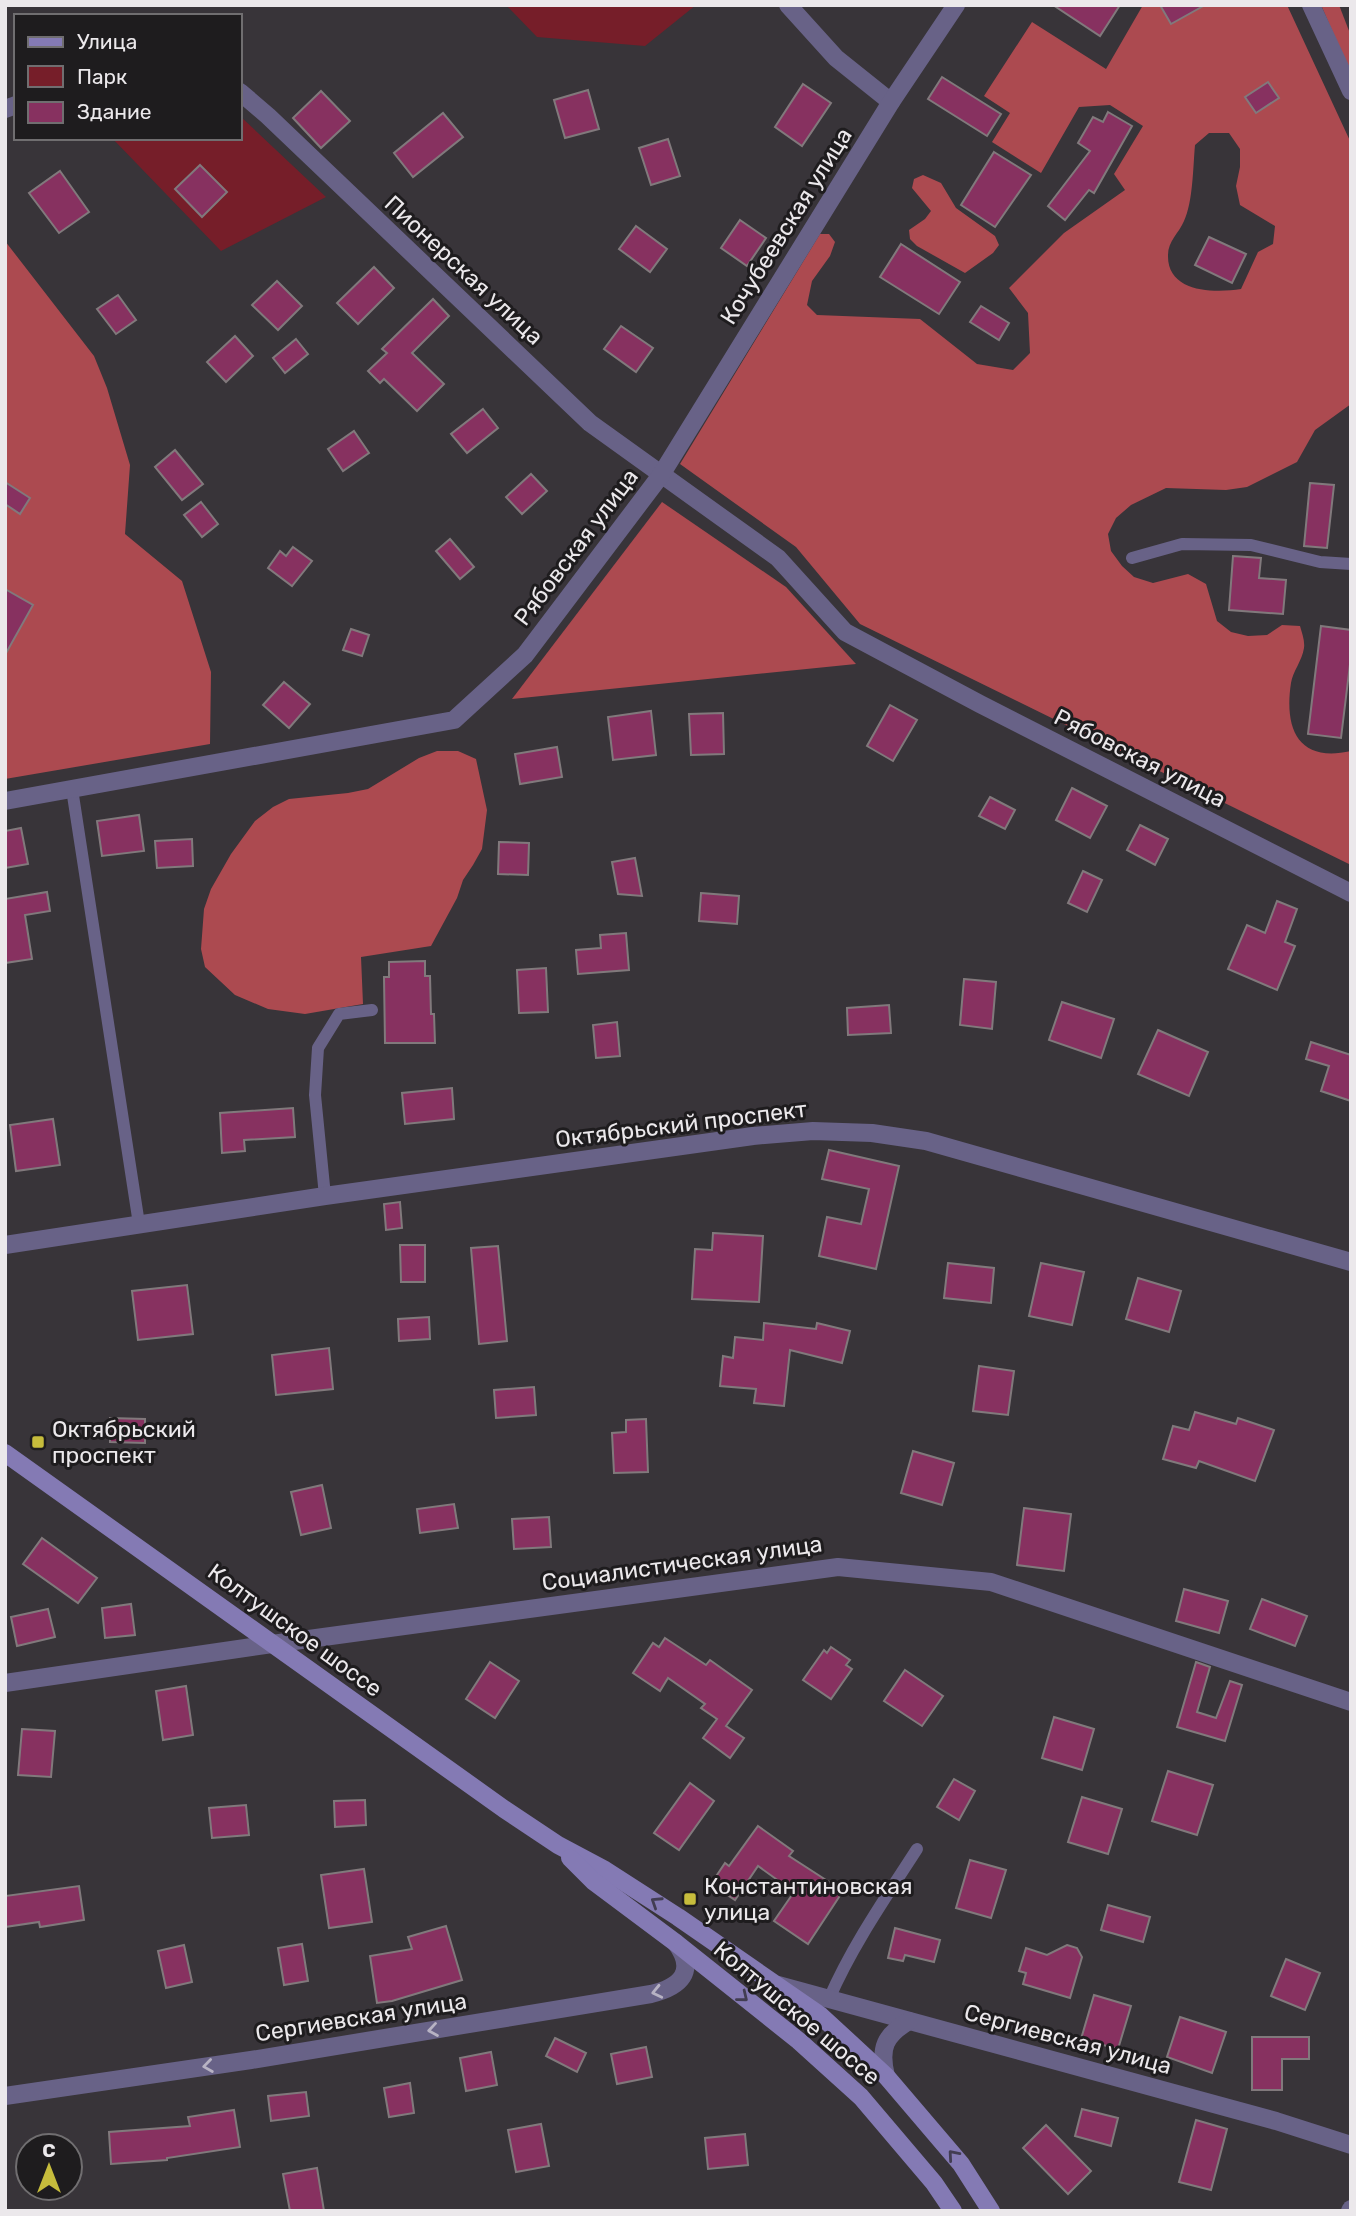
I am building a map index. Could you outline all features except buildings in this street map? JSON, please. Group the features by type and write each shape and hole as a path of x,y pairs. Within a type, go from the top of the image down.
{"main road":[{"name":"Колтушское шоссе","path":"5,1453 558,1846 605,1870 678,1917 821,2017 886,2076 961,2164 991,2211"},
{"name":"Колтушское шоссе","path":"558,1846 593,1881 799,2041 861,2097 934,2183 953,2211"}],"street":[{"path":"788,5 836,58 891,102"},
{"name":"Кочубеевская улица","path":"661,475 891,102 956,5"},
{"path":"1311,5 1351,92"},
{"name":"Пионерская улица","path":"242,94 590,423 661,475"},
{"name":"Рябовская улица","path":"5,801 454,720 525,655 661,475 778,558 845,632 979,704 1351,893"},
{"name":"Октябрьский проспект","path":"5,1245 325,1196 813,1130 872,1133 926,1141 1351,1262"},
{"name":"Социалистическая улица","path":"5,1683 838,1567 991,1582 1351,1702"},
{"name":"Сергиевская улица","path":"5,2096 251,2060 651,1994 670,1989 681,1980 686,1968 684,1954 676,1943"},
{"name":"Сергиевская улица","path":"772,1983 1276,2121 1351,2145"},
{"path":"886,2076 882,2060 885,2043 895,2030 909,2021"}],"lane":[{"path":"1132,558 1182,544 1251,545 1321,562 1351,564"},
{"path":"72,789 139,1224"},
{"path":"325,1196 315,1095 318,1048 339,1014 372,1010"},
{"path":"829,2000 870,1923 917,1849"}],"green space":[{"path":"506,5 696,5 645,46 537,37"},
{"path":"242,118 326,197 221,251 114,140 242,140"}],"shaded area":[{"path":"1143,5 1287,5 1351,143 1351,404 1315,430 1297,462 1247,487 1226,490 1166,488 1131,505 1116,518 1108,534 1111,551 1134,577 1153,583 1188,574 1206,584 1217,621 1231,632 1248,636 1267,635 1282,625 1300,626 1304,648 1291,683 1290,715 1298,739 1307,747 1318,752 1351,751 1351,865 860,624 796,547 680,464 820,234 829,234 835,242 830,256 812,281 807,305 817,315 920,319 977,364 1013,370 1030,353 1028,313 1009,288 1064,233 1125,190 1114,174 1143,126 1110,105 1079,107 1041,173 992,142 1010,113 984,96 1032,22 1106,69","holes":["1209,133 1229,133 1240,149 1236,186 1240,205 1275,226 1273,244 1258,252 1241,289 1218,291 1194,288 1175,277 1170,268 1168,250 1187,213 1195,145"]},
{"path":"1321,5 1339,5 1351,36 1351,74"},
{"path":"923,175 941,183 956,208 995,236 999,245 993,253 965,273 917,246 910,239 909,230 925,219 931,211 912,188 914,179"},
{"path":"5,241 94,356 107,388 130,465 125,534 182,581 211,672 210,744 5,779"},
{"path":"662,502 786,587 856,664 512,699"},
{"path":"437,751 458,751 476,759 487,810 482,849 463,880 457,898 431,946 361,957 363,1004 305,1014 268,1009 235,995 205,967 201,949 204,909 211,889 231,854 255,821 289,799 368,789 419,758"}],"place":[{"name":"Октябрьский проспект","path":"38,1442"},
{"name":"Константиновская улица","path":"690,1899"}]}
